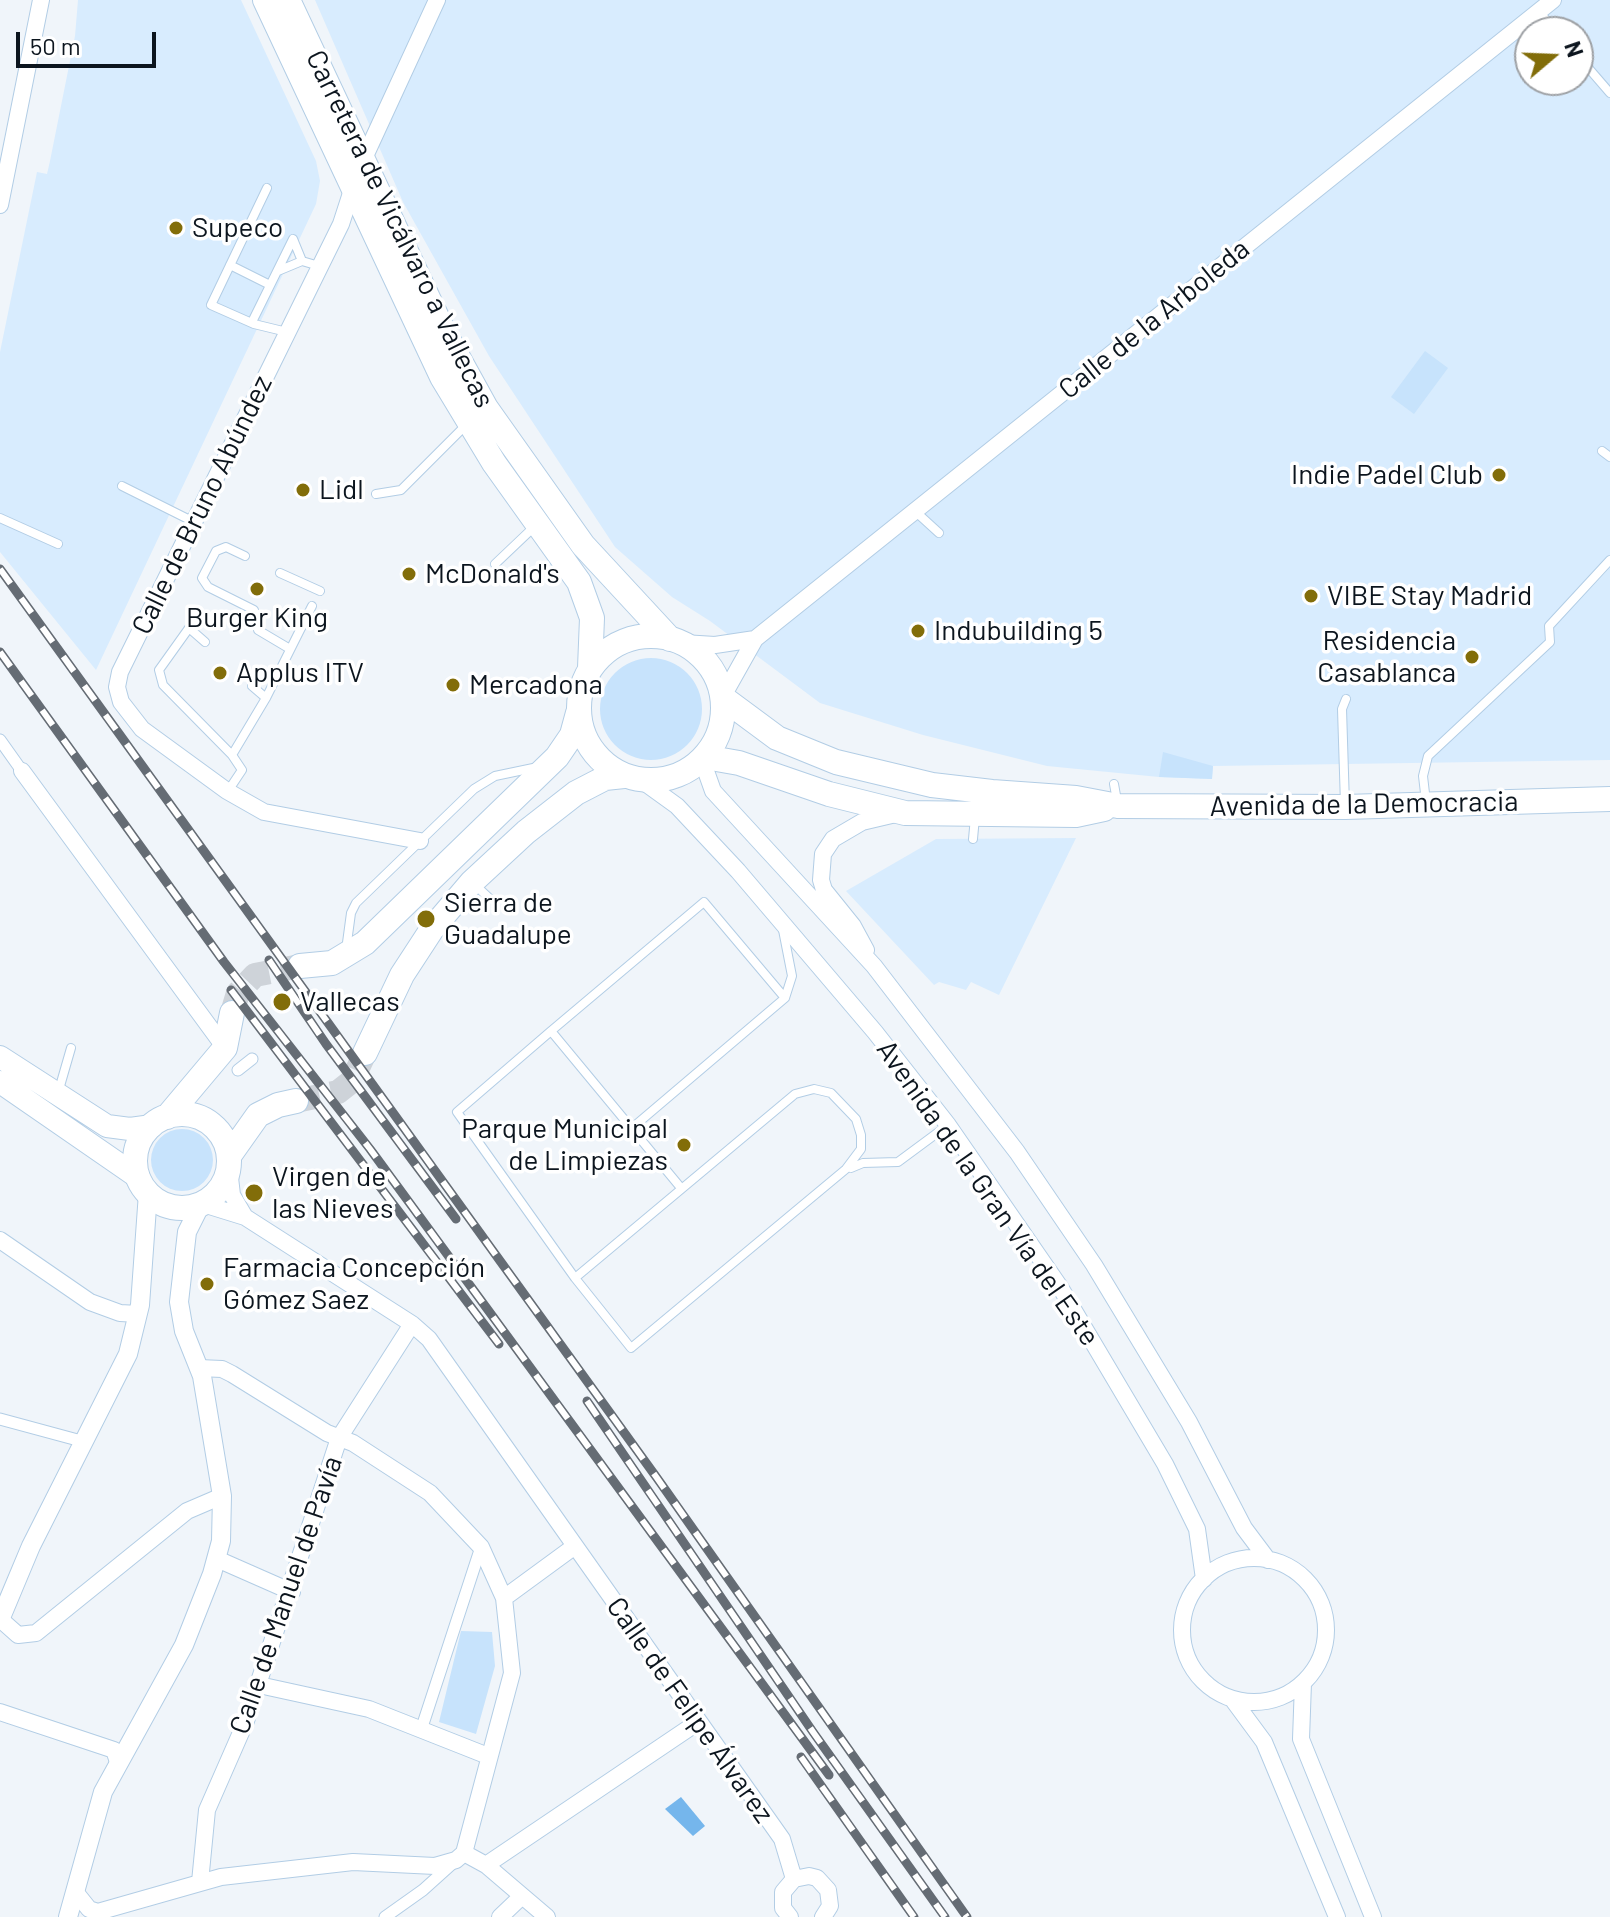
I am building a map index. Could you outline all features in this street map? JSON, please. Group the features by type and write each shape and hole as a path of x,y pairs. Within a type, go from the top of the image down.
{"main road":[{"name":"Carretera de Vicálvaro a Vallecas","path":"265,0 423,339 469,422 568,562 587,600 592,627 590,668"},
{"name":"Carretera de Vicálvaro a Vallecas","path":"288,0 443,330 502,432 583,545 677,641"},
{"path":"300,966 332,963 365,943 547,766 572,735 590,668 626,642 643,638 677,641 707,662 723,697 723,722 704,758 673,777 605,778 576,793 526,832 480,890 432,929 402,975 365,1053"},
{"name":"Avenida de la Democracia","path":"723,697 777,738 856,768 932,785 1076,798 1116,795 1345,807 1610,799"},
{"path":"578,713 592,750 603,762 632,778"},
{"name":"Avenida de la Democracia","path":"704,758 739,763 829,794 974,828 1076,815 1116,795"},
{"path":"143,1186 136,1155 142,1137 225,1048 232,1013"},
{"path":"0,1057 107,1126 130,1129 193,1115 218,1130 229,1162"},
{"path":"0,1082 173,1208 202,1204 217,1193 251,1121 268,1109 296,1101"}],"street":[{"path":"0,205 41,0"},
{"name":"Calle de Bruno Abúndez","path":"420,841 264,812 227,791 142,729 121,702 117,687 120,672 345,215 363,160 437,0"},
{"name":"Calle de la Arboleda","path":"723,697 755,639 1278,217 1553,0"},
{"name":"Calle de la Arboleda","path":"677,641 715,645 755,639"},
{"path":"0,740 225,1048"},
{"name":"Avenida de la Gran Vía del Este","path":"704,758 713,791 874,966 1017,1152 1094,1265 1189,1422 1244,1528 1268,1560"},
{"name":"Avenida de la Gran Vía del Este","path":"632,778 677,806 779,917 948,1125 1060,1287 1165,1464 1197,1529 1204,1579"},
{"path":"874,966 853,926 824,890 820,868 833,839 878,816 905,813"},
{"path":"238,1070 252,1059"},
{"path":"229,1162 232,1195 245,1217"},
{"path":"143,1186 138,1314 128,1354 31,1546 0,1620 18,1635 36,1633 187,1511 222,1496"},
{"path":"68,1917 77,1894 99,1805 118,1762 184,1645 217,1559 224,1523 199,1368 182,1324 179,1302 187,1232 202,1204"},
{"name":"Calle de Felipe Álvarez","path":"202,1204 245,1217 412,1324 443,1357 782,1839 794,1879"},
{"path":"0,1240 90,1302 120,1313 138,1314"},
{"name":"Calle de Manuel de Pavía","path":"200,1882 207,1810 259,1685 292,1592 339,1438 412,1324"},
{"path":"199,1368 222,1369 232,1374 339,1438 353,1443 430,1493 481,1547 504,1598 512,1673 460,1856 423,1890 385,1917"},
{"path":"0,1419 85,1442"},
{"path":"504,1598 575,1546"},
{"path":"421,1730 481,1547"},
{"path":"217,1559 292,1592"},
{"path":"1233,1700 1270,1700 1303,1683 1315,1669 1325,1647 1321,1605 1308,1582 1286,1565 1268,1560 1234,1561 1204,1579 1182,1615 1181,1635 1188,1660 1201,1679 1233,1700 1264,1742 1337,1917"},
{"path":"1303,1683 1299,1721 1303,1748 1373,1917"},
{"path":"259,1685 369,1709 488,1756"},
{"path":"0,1712 114,1750 118,1762"},
{"path":"486,1865 698,1722"},
{"path":"77,1894 89,1909 106,1911 200,1882 353,1862 435,1866 460,1856 486,1865 547,1917"},
{"path":"790,1917 782,1900 783,1892 794,1879 801,1876 817,1878 828,1890 830,1913"},
{"path":"500,1917 521,1897"}],"lane":[{"path":"1539,12 1543,16"},
{"path":"1594,74 1610,93"},
{"path":"267,188 211,305 287,332"},
{"path":"252,322 293,239 302,261"},
{"path":"276,272 302,261 320,267"},
{"path":"230,265 270,285"},
{"path":"376,494 401,490 469,422"},
{"path":"122,486 194,522"},
{"path":"916,512 939,533"},
{"path":"0,518 58,544"},
{"path":"495,564 538,523"},
{"path":"245,556 226,547 216,551 202,578 208,587 254,610 258,630 290,649"},
{"path":"1426,804 1423,768 1428,756 1550,642 1549,626 1610,560"},
{"path":"280,573 320,591"},
{"path":"232,755 266,698 312,606"},
{"path":"205,642 189,628 159,670 163,685 232,755 242,770 227,791"},
{"path":"252,686 266,698"},
{"path":"1345,807 1342,709 1346,699"},
{"path":"346,957 351,913 356,903 420,841 488,779 547,766"},
{"path":"575,1278 795,1094 814,1089 831,1093 856,1119 861,1149 846,1169 631,1348 575,1278 457,1112 704,902 785,998"},
{"path":"632,1128 785,998 792,982 791,963 779,917"},
{"path":"551,1031 681,1188"},
{"path":"58,1095 71,1048"},
{"path":"846,1169 863,1163 898,1162 948,1125"}],"shaded area":[{"path":"78,0 241,0 316,161 320,181 316,204 96,670 0,552 0,352 37,172 47,174 50,161 75,36"},
{"path":"315,0 1610,0 1610,760 1213,766 1212,779 1159,777 1047,766 923,735 820,703 710,621 672,597 615,547 489,356 403,202"},
{"path":"1425,351 1448,368 1414,414 1391,397"},
{"path":"651,658 670,662 687,673 698,690 702,709 698,728 687,745 670,756 651,760 632,756 615,745 604,728 600,709 604,690 615,673 632,662"},
{"path":"1163,752 1213,766 1212,779 1159,777"},
{"path":"1076,838 999,995 971,982 966,990 939,982 934,985 846,891 936,839"},
{"path":"176,1129 188,1129 204,1138 211,1148 211,1172 204,1182 188,1191 176,1191 156,1177 151,1166 151,1154 165,1134"},
{"path":"461,1631 492,1632 495,1666 476,1734 439,1722"}],"water":[{"path":"681,1797 705,1826 693,1836 665,1809"}],"tunnel":[{"path":"232,1013 238,993 255,975 300,966"},
{"path":"296,1101 338,1092 352,1081 365,1053"}],"railway":[{"path":"0,569 657,1478 967,1917"},
{"path":"0,652 224,962 370,1149 829,1775"},
{"path":"269,960 326,1044 456,1219"},
{"path":"231,990 499,1344"},
{"path":"587,1401 813,1732 945,1917"},
{"path":"801,1757 914,1917"}],"place":[{"name":"Supeco","path":"176,228"},
{"name":"Indie Padel Club","path":"1499,475"},
{"name":"Lidl","path":"303,490"},
{"name":"McDonald's","path":"409,574"},
{"name":"Burger King","path":"257,589"},
{"name":"VIBE Stay Madrid","path":"1311,596"},
{"name":"Indubuilding 5","path":"918,631"},
{"name":"Residencia Casablanca","path":"1472,657"},
{"name":"Applus ITV","path":"220,673"},
{"name":"Mercadona","path":"453,685"},
{"name":"Sierra de Guadalupe","path":"426,919"},
{"name":"Vallecas","path":"282,1002"},
{"name":"Parque Municipal de Limpiezas","path":"684,1145"},
{"name":"Virgen de las Nieves","path":"254,1193"},
{"name":"Farmacia Concepción Gómez Saez","path":"207,1284"}]}
